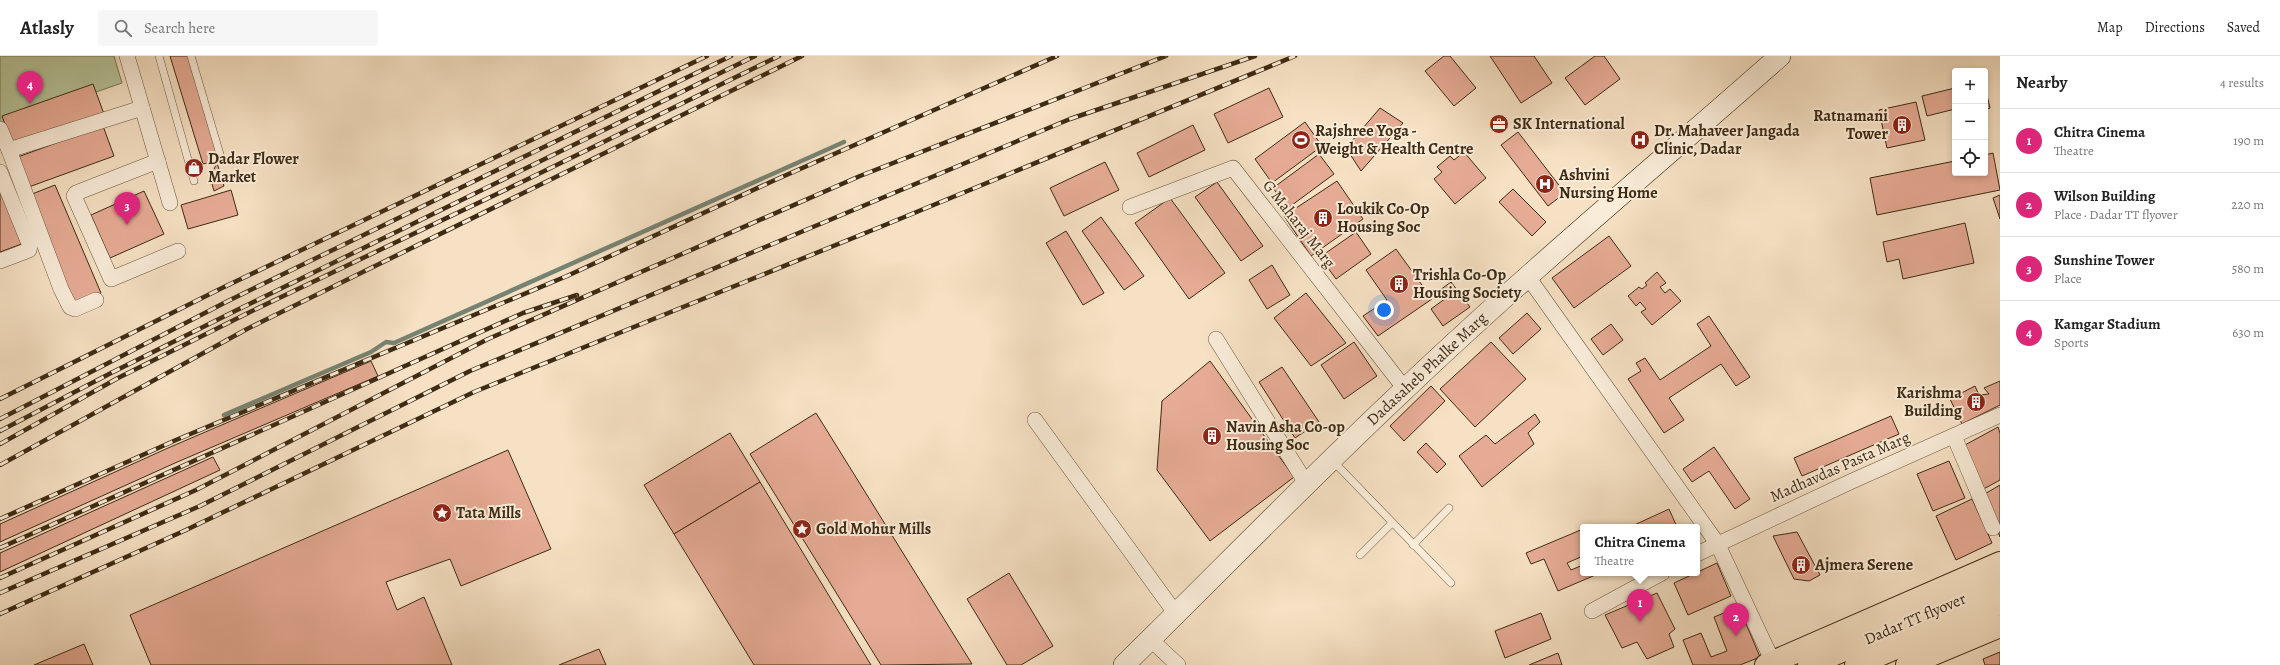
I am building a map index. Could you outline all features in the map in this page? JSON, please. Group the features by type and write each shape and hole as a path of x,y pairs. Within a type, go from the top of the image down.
{"highway":[{"path":"1769,664 2000,563"},
{"name":"Dadar TT flyover","path":"1809,665 2000,583"},
{"name":"Dadar TT flyover","path":"1856,665 2000,603"},
{"path":"1916,663 2000,626"}],"street":[{"path":"127,56 170,203"},
{"name":"Dadasaheb Phalke Marg","path":"1124,665 1306,483 1405,389 1528,277 1780,56"},
{"path":"9,150 142,108"},
{"path":"0,129 61,289 70,307 75,309 96,300"},
{"path":"158,161 76,192 74,196 111,279 178,251"},
{"name":"G Maharaj Marg","path":"1130,207 1233,168 1405,389"},
{"path":"0,172 30,246 29,250 0,261"},
{"path":"1528,277 1717,544 1769,664"},
{"path":"1216,339 1306,483"},
{"path":"1035,420 1176,614"},
{"name":"Madhavdas Pasta Marg","path":"1700,552 1954,436 1999,420"},
{"path":"1954,436 1993,528"},
{"path":"1592,611 1656,576"},
{"path":"1150,639 1178,665"}],"lane":[{"path":"159,56 194,181"},
{"path":"191,56 222,161"},
{"path":"1331,460 1451,583"},
{"path":"1413,545 1449,508"},
{"path":"1360,555 1392,523"}],"green space":[{"path":"0,56 114,56 122,83 0,125"}],"building":[{"path":"170,56 189,56 219,160 203,164"},
{"path":"1444,56 1450,56 1476,88 1454,106 1425,71"},
{"path":"1490,56 1534,56 1552,83 1521,103"},
{"path":"1595,56 1604,56 1620,79 1585,105 1565,78"},
{"path":"93,84 104,114 13,146 2,116"},
{"path":"1269,88 1283,117 1228,143 1214,114"},
{"path":"1952,89 1952,110 1927,116 1922,96"},
{"name":"Ratnamani Tower","path":"1916,102 1925,140 1887,148 1879,110"},
{"path":"1380,108 1403,123 1361,171 1346,148"},
{"path":"1305,122 1322,146 1272,183 1255,159"},
{"path":"1193,125 1205,150 1149,177 1137,153"},
{"path":"103,126 114,156 26,188 15,158"},
{"path":"1518,132 1565,193 1548,206 1501,145"},
{"path":"1464,152 1486,178 1455,204 1434,179 1442,172 1437,167 1450,156 1454,160"},
{"path":"1993,153 2000,190 1877,215 1870,178 1952,162 1952,176 1988,176 1988,154"},
{"path":"1319,154 1334,174 1288,208 1273,188"},
{"path":"1105,162 1119,190 1064,216 1050,188"},
{"path":"217,163 224,186 214,191 210,177"},
{"name":"Loukik Co-Op Housing Soc","path":"1337,181 1363,219 1311,256 1284,216"},
{"path":"1217,182 1263,246 1241,261 1195,197"},
{"path":"0,184 24,243 0,252"},
{"path":"55,185 101,293 73,305 27,196"},
{"path":"1513,189 1546,222 1532,236 1499,202"},
{"path":"231,190 238,215 188,229 181,205"},
{"path":"144,191 164,234 110,258 91,215"},
{"path":"2000,195 2000,219 1993,198"},
{"path":"1170,198 1225,273 1189,299 1135,223"},
{"path":"1101,217 1144,276 1124,290 1082,231"},
{"path":"1965,223 1974,263 1903,279 1899,259 1887,262 1883,242"},
{"path":"1066,231 1104,293 1083,305 1046,243"},
{"path":"1356,232 1371,254 1336,279 1320,257"},
{"path":"1609,236 1631,266 1574,308 1552,278"},
{"name":"Trishla Co-Op Housing Society","path":"1396,249 1432,299 1378,336 1363,316 1387,300 1366,270"},
{"path":"1272,265 1290,295 1267,309 1249,280"},
{"path":"1657,272 1666,283 1660,287 1665,293 1670,289 1681,301 1652,325 1641,312 1646,309 1640,302 1636,306 1628,296 1639,287 1642,289 1647,285 1645,283"},
{"path":"1451,282 1470,307 1443,326 1431,309 1446,298 1440,290"},
{"path":"1306,293 1346,343 1311,366 1274,318"},
{"path":"1527,313 1541,329 1513,354 1499,338"},
{"path":"1709,316 1750,377 1736,386 1721,364 1669,398 1684,420 1664,433 1628,379 1641,371 1636,363 1645,358 1660,380 1711,346 1697,324"},
{"path":"1611,324 1623,340 1603,355 1591,339"},
{"path":"1354,342 1377,376 1344,399 1321,365"},
{"path":"1491,342 1526,379 1475,427 1440,389"},
{"path":"371,361 378,376 175,463 0,542 0,524 168,448"},
{"name":"Navin Asha Co-op Housing Soc","path":"1210,361 1294,477 1210,541 1157,470 1162,401"},
{"path":"1282,367 1319,422 1295,438 1259,382"},
{"name":"Karishma Building","path":"2000,381 2000,405 1962,424 1950,399 1975,386 1979,395 1989,394 1984,388"},
{"path":"1431,386 1445,401 1404,441 1390,426"},
{"path":"816,413 972,664 881,665 750,454"},
{"path":"1535,414 1540,422 1528,433 1534,444 1482,487 1459,456 1486,435 1495,444"},
{"path":"1891,416 1899,434 1802,476 1794,458"},
{"path":"1998,427 2000,433 2000,480 1980,491 1965,445"},
{"path":"730,433 760,482 674,534 644,485"},
{"path":"1426,443 1446,464 1437,473 1417,452"},
{"path":"1714,447 1750,499 1735,509 1709,471 1692,482 1683,469"},
{"path":"508,450 551,549 461,586 450,559 386,582 397,610 424,597 452,665 151,665 130,615"},
{"path":"213,457 220,470 0,572 0,553"},
{"path":"1949,461 1965,498 1933,511 1917,474"},
{"path":"760,482 871,665 754,665 674,534"},
{"path":"2000,485 2000,537 1983,495"},
{"path":"1972,499 1992,543 1956,560 1936,516"},
{"path":"1669,509 1676,524 1636,524"},
{"path":"1580,530 1580,557 1567,563 1571,570 1580,566 1580,576 1593,576 1558,591 1544,559 1531,564 1526,553"},
{"name":"Ajmera Serene","path":"1797,532 1820,575 1809,581 1794,579 1773,536"},
{"path":"1717,563 1731,596 1688,615 1674,583 1689,576 1700,576 1700,571"},
{"path":"1009,573 1053,646 1021,665 1007,665 967,599"},
{"path":"1657,593 1675,629 1669,634 1674,647 1647,659 1637,642 1622,648 1605,615"},
{"path":"1739,607 1760,657 1740,665 1693,665 1683,640 1701,633 1711,657 1727,651 1714,617"},
{"path":"1541,613 1551,639 1505,658 1495,631"},
{"path":"84,644 93,665 34,665"},
{"path":"599,649 606,665 559,665"},
{"path":"2000,652 2000,665 1985,665 1983,659"},
{"path":"1558,653 1562,665 1529,665"}],"waterway":[{"path":"224,415 371,352 386,342 394,343 844,142"}],"railway":[{"path":"0,399 222,288 707,56"},
{"path":"0,419 228,301 731,56"},
{"path":"0,431 237,310 755,56"},
{"path":"0,444 118,378 250,312 526,180 779,56"},
{"path":"0,465 247,329 802,56"},
{"path":"0,519 176,440 567,276 775,180 1057,56"},
{"path":"0,578 196,490 488,339 860,176 1166,56"},
{"path":"0,593 200,506 470,371 1070,119 1255,56"},
{"path":"0,614 186,530 474,392 1295,56"},
{"path":"0,548 523,313 577,295"}],"place":[{"name":"Kamgar Stadium","path":"30,104"},
{"name":"SK International","path":"1499,124"},
{"name":"Ratnamani Tower","path":"1902,125"},
{"name":"Rajshree Yoga - Weight & Health Centre","path":"1301,140"},
{"name":"Dr. Mahaveer Jangada Clinic, Dadar","path":"1640,140"},
{"name":"Dadar Flower Market","path":"194,168"},
{"name":"Ashvini Nursing Home","path":"1545,184"},
{"name":"Loukik Co-Op Housing Soc","path":"1323,218"},
{"name":"Sunshine Tower","path":"127,225"},
{"name":"Trishla Co-Op Housing Society","path":"1399,284"},
{"name":"Karishma Building","path":"1976,402"},
{"name":"Navin Asha Co-op Housing Soc","path":"1212,436"},
{"name":"Tata Mills","path":"442,513"},
{"name":"Gold Mohur Mills","path":"802,529"},
{"name":"Ajmera Serene","path":"1801,565"},
{"name":"Chitra Cinema","path":"1640,622"},
{"name":"Wilson Building","path":"1736,636"}]}
